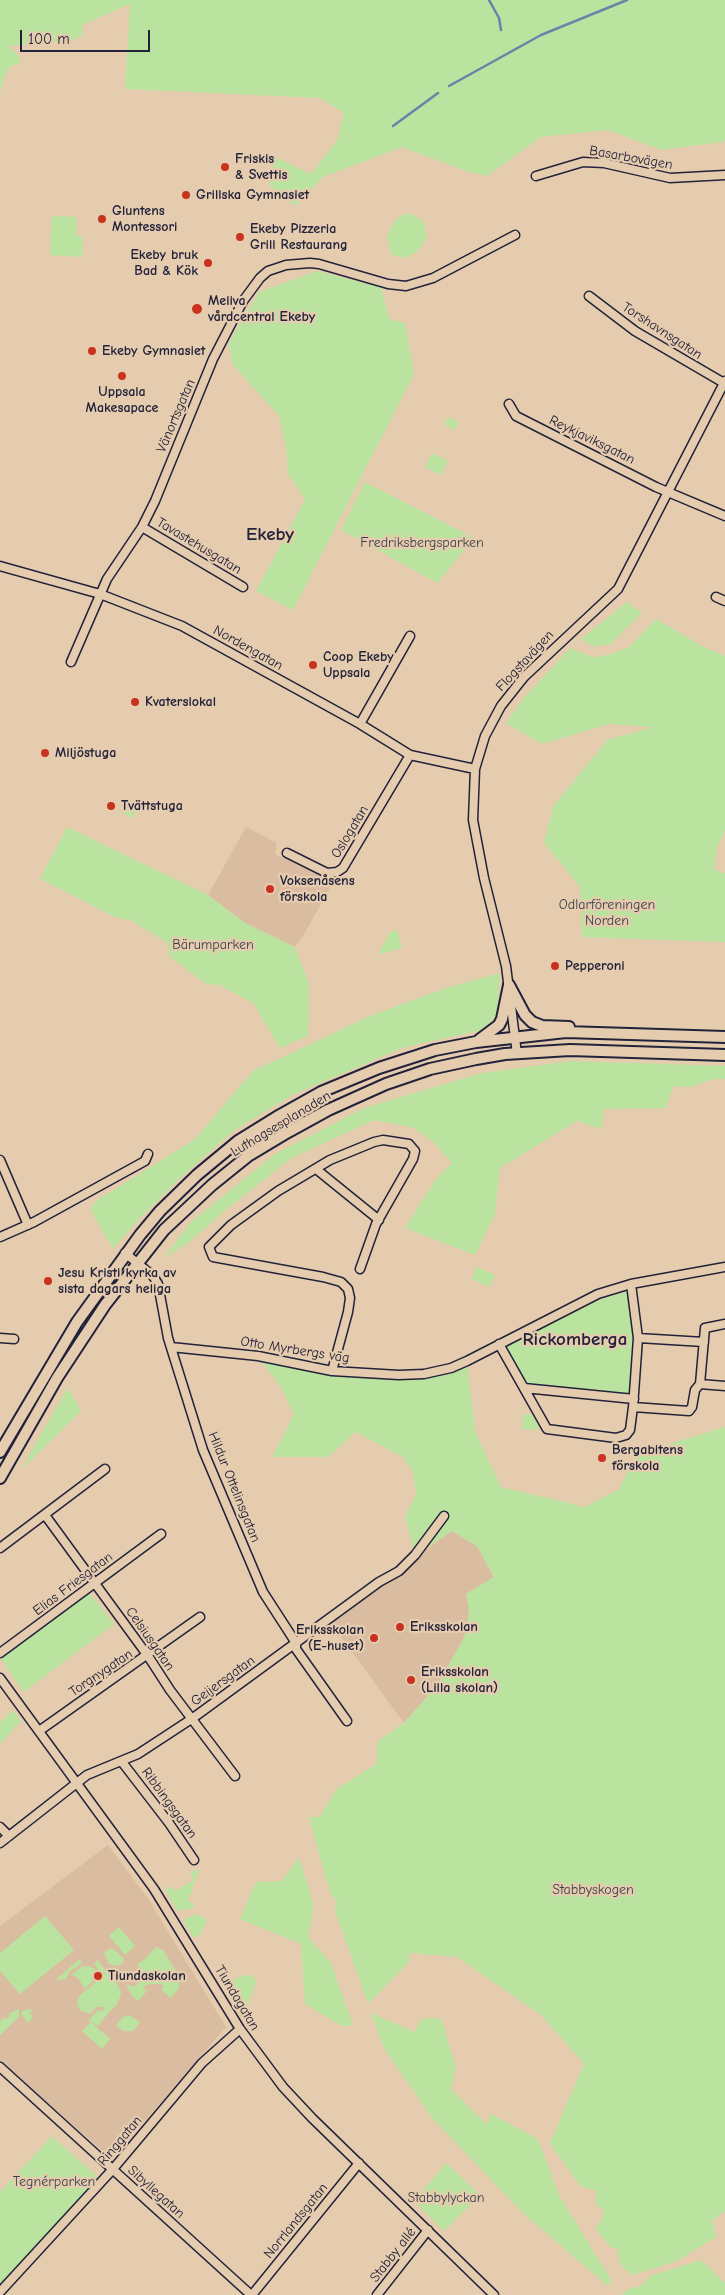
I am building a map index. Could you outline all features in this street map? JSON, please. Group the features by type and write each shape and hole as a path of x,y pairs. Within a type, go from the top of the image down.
{"main road":[{"path":"509,984 525,1015 532,1022 542,1026 622,1028 649,1034"},
{"path":"476,1042 499,1025 509,984"},
{"name":"Luthagsesplanaden","path":"0,1452 77,1322 126,1253 160,1211 197,1175 238,1141 321,1092 379,1068 435,1050 476,1042 566,1032 725,1037"},
{"name":"Luthagsesplanaden","path":"0,1478 57,1378 105,1305 164,1230 212,1185 248,1156 328,1110 386,1084 430,1069 476,1059 570,1050 725,1055"}],"street":[{"name":"Basarbovägen","path":"536,176 583,162 604,163 670,178 725,175"},
{"name":"Vänortsgatan","path":"71,662 100,594 120,558 142,527 213,359 243,300 268,271 300,262 318,264 388,284 406,286 433,278 515,235"},
{"name":"Torshavnsgatan","path":"589,296 635,331 724,382"},
{"name":"Flogstavägen","path":"517,1054 509,984 476,841 473,820 476,769 484,736 501,706 524,677 618,589 670,492 724,382"},
{"name":"Reykjaviksgatan","path":"509,404 516,416 670,492"},
{"path":"670,492 725,516"},
{"name":"Tavastehusgatan","path":"142,527 243,587"},
{"name":"Nordengatan","path":"0,566 100,594 182,626 360,724 410,755 476,769"},
{"path":"716,597 725,601"},
{"path":"360,724 410,636"},
{"name":"Oslogatan","path":"286,853 327,873 338,872 343,868 410,755"},
{"path":"332,1371 348,1312 350,1298 348,1289 341,1282 324,1277 213,1257 209,1247 231,1225 278,1191 344,1153 383,1140 409,1144 415,1151 413,1159 379,1220 360,1269"},
{"path":"0,1237 28,1225 145,1161 148,1154"},
{"path":"0,1160 28,1225"},
{"path":"316,1169 379,1220"},
{"name":"Hildur Ottelinsgatan","path":"126,1253 153,1276 158,1284 171,1347 203,1450 263,1592 296,1643 296,1649 347,1721"},
{"name":"Otto Myrbergs väg","path":"171,1347 258,1356 332,1371 399,1375 424,1374 451,1368 598,1294 631,1284 725,1267"},
{"path":"499,1344 547,1429 616,1438 626,1435 630,1430 638,1338 631,1284"},
{"path":"524,1388 689,1412 692,1407 695,1390 700,1384 705,1328 725,1324"},
{"path":"0,1338 14,1339"},
{"path":"638,1338 704,1342"},
{"path":"700,1384 725,1386"},
{"path":"0,1548 105,1469"},
{"name":"Celsiusgatan","path":"45,1515 148,1656 170,1690 235,1776"},
{"name":"Geijersgatan","path":"0,1843 87,1775 138,1754 193,1718 360,1594 398,1571 415,1555 444,1516"},
{"name":"Elias Friesgatan","path":"0,1654 161,1534"},
{"name":"Torgnygatan","path":"39,1731 148,1656 200,1617"},
{"name":"Tiundagatan","path":"0,1678 155,1891 240,2029 283,2086 494,2295"},
{"name":"Ribbingsgatan","path":"122,1762 169,1823 194,1860"},
{"path":"0,1827 9,1836"},
{"name":"Ringgatan","path":"0,2292 113,2169 202,2063 240,2029"},
{"name":"Sibyllegatan","path":"0,2067 252,2295"},
{"name":"Norrlandsgatan","path":"252,2295 359,2163"},
{"name":"Stabby allé","path":"378,2295 428,2230"}],"shaded area":[{"name":"Voksenåsens förskola","path":"246,827 277,843 275,854 333,882 302,938 295,947 245,923 208,895"},
{"name":"Eriksskolan","path":"452,1531 477,1546 494,1578 466,1594 469,1609 466,1634 438,1684 404,1723 328,1619"},
{"name":"Tiundaskolan","path":"108,1845 149,1900 226,2027 112,2159 0,2062 0,1926"}],"green space":[{"path":"0,0 725,0 725,140 723,142 661,150 608,130 541,137 487,176 466,171 402,147 323,177 295,206 269,185 275,157 311,174 337,141 344,113 320,98 125,89 130,4 82,25 83,35 71,41 8,46 19,56 21,63 10,66 4,77 0,93"},
{"path":"409,213 420,219 425,225 427,238 418,251 406,258 399,257 393,255 387,238 391,227 400,216"},
{"path":"52,216 77,217 76,236 83,237 82,257 50,255"},
{"path":"317,271 381,287 389,319 405,323 414,374 293,610 256,591 305,500 288,474 286,447 279,416 233,365 228,344 259,292"},
{"path":"448,417 459,423 455,430 444,424"},
{"path":"432,453 448,461 440,475 425,467"},
{"name":"Fredriksbergsparken","path":"365,482 474,538 437,583 341,530"},
{"path":"627,602 642,613 611,644 593,647 581,639"},
{"name":"Odlarföreningen Norden","path":"656,619 702,646 725,656 725,830 717,847 714,869 725,873 725,942 582,937 580,887 544,843 553,807 607,740 653,727 609,724 542,744 506,723 524,698 570,648 593,657 608,655 629,647"},
{"path":"128,801 139,806 133,818 122,813"},
{"name":"Bärumparken","path":"67,827 208,895 245,923 295,947 309,984 308,1036 280,1048 253,1003 219,985 206,984 169,956 168,943 130,920 117,918 40,879"},
{"path":"397,930 402,948 378,955 390,932"},
{"path":"500,973 497,1014 483,1030 405,1047 294,1094 236,1129 179,1179 138,1220 113,1249 90,1209 97,1200 194,1140 253,1071 370,1016 449,987"},
{"path":"571,1061 725,1066 725,1079 714,1079 690,1087 673,1086 666,1108 604,1109 602,1129 577,1121 500,1168 495,1214 475,1255 405,1228 435,1180 452,1163 433,1142 414,1128 374,1120 290,1159 227,1209 187,1244 164,1257 191,1222 275,1154 364,1108 482,1073"},
{"path":"477,1267 495,1275 490,1287 471,1279"},
{"path":"632,1290 638,1338 634,1399 524,1388 502,1348 599,1300"},
{"name":"Stabbyskogen","path":"258,1356 332,1371 424,1374 467,1361 475,1431 501,1487 585,1507 619,1489 637,1454 725,1427 725,2211 712,2221 716,2237 677,2261 633,2275 620,2265 617,2248 611,2248 595,2228 602,2219 604,2211 595,2203 597,2191 580,2186 550,2143 584,2064 541,2015 457,1957 410,1953 409,1962 368,2004 334,1908 338,1904 330,1893 309,1817 319,1817 337,1789 376,1764 378,1741 404,1723 438,1684 466,1634 469,1609 466,1594 494,1577 477,1546 452,1531 415,1555 405,1517 416,1494 413,1472 403,1457 356,1432 328,1457 272,1457 294,1414 281,1388"},
{"path":"68,1388 81,1411 22,1469 42,1432"},
{"path":"523,1414 533,1415 538,1426 537,1430 522,1429"},
{"path":"89,1592 114,1624 24,1692 0,1658"},
{"path":"12,1710 21,1721 0,1744 0,1723"},
{"path":"299,1857 314,1905 308,1937 331,1963 353,2025 342,2026 305,2004 301,1944 240,1919 256,1882 282,1881"},
{"path":"200,1868 188,1901 195,1904 193,1908 178,1911 165,1890 171,1886 175,1891 194,1880 190,1873"},
{"path":"195,1914 205,1918 206,1923 200,1935 193,1937 183,1920"},
{"path":"45,1916 74,1950 20,1994 0,1971 0,1953"},
{"path":"119,1927 135,1946 125,1955 109,1936"},
{"path":"156,1947 163,1950 179,1976 179,1988 171,1998 161,1990 164,1986 162,1984 149,1984 143,1987 147,1991 138,2001 132,1996 126,1984 133,1987 137,1985 143,1973 137,1964 143,1961"},
{"path":"109,1949 114,1949 124,1959 123,1963 117,1966 109,1964 104,1953"},
{"path":"81,1958 81,1964 69,1972 66,1979 55,1980"},
{"path":"98,1960 119,1987 121,1994 117,2005 98,2026 89,2020 97,2011 104,2010 105,2007 96,2007 90,2014 80,2010 77,2003 80,1995 95,1983 99,1971 94,1964"},
{"path":"89,1966 95,1969 95,1976 85,1989 78,1978 72,1975 81,1967"},
{"path":"243,1975 253,1976 256,1982 246,2008 239,2012 224,1986"},
{"path":"19,2009 19,2016 0,2036 0,2021 4,2017 6,2019 10,2016 8,2014"},
{"path":"30,2009 33,2010 30,2013 33,2017 28,2023 21,2013"},
{"path":"371,2013 415,2032 421,2019 441,2018 456,2068 451,2089 486,2124 491,2114 538,2139 560,2197 612,2281 608,2286 524,2214 431,2117 384,2048"},
{"path":"129,2015 140,2022 133,2031 123,2031 116,2025 123,2017"},
{"path":"91,2022 110,2039 102,2049 82,2031"},
{"name":"Tegnérparken","path":"52,2136 100,2179 0,2286 0,2192"},
{"name":"Stabbylyckan","path":"446,2163 480,2195 444,2231 414,2201"},
{"path":"701,2260 725,2283 725,2295 622,2295 628,2289 641,2286 650,2276"}],"waterway":[{"path":"489,0 499,18 501,30"},
{"path":"449,86 541,35 627,0"},
{"path":"393,126 438,93"}],"place":[{"name":"Friskis & Svettis","path":"225,167"},
{"name":"Grillska Gymnasiet","path":"186,195"},
{"name":"Gluntens Montessori","path":"102,219"},
{"name":"Ekeby Pizzeria Grill Restaurang","path":"240,237"},
{"name":"Ekeby bruk Bad & Kök","path":"208,263"},
{"name":"Meliva vårdcentral Ekeby","path":"197,309"},
{"name":"Ekeby Gymnasiet","path":"92,351"},
{"name":"Uppsala Makesapace","path":"122,376"},
{"name":"Coop Ekeby Uppsala","path":"313,665"},
{"name":"Kvaterslokal","path":"135,702"},
{"name":"Miljöstuga","path":"45,753"},
{"name":"Tvättstuga","path":"111,806"},
{"name":"Voksenåsens förskola","path":"270,889"},
{"name":"Pepperoni","path":"555,966"},
{"name":"Jesu Kristi kyrka av sista dagars heliga","path":"48,1281"},
{"name":"Bergabitens förskola","path":"602,1458"},
{"name":"Eriksskolan","path":"400,1627"},
{"name":"Eriksskolan (E-huset)","path":"374,1638"},
{"name":"Eriksskolan (Lilla skolan)","path":"411,1680"},
{"name":"Tiundaskolan","path":"98,1976"}],"district":[{"name":"Ekeby","path":"270,535"},
{"name":"Rickomberga","path":"575,1340"}]}
